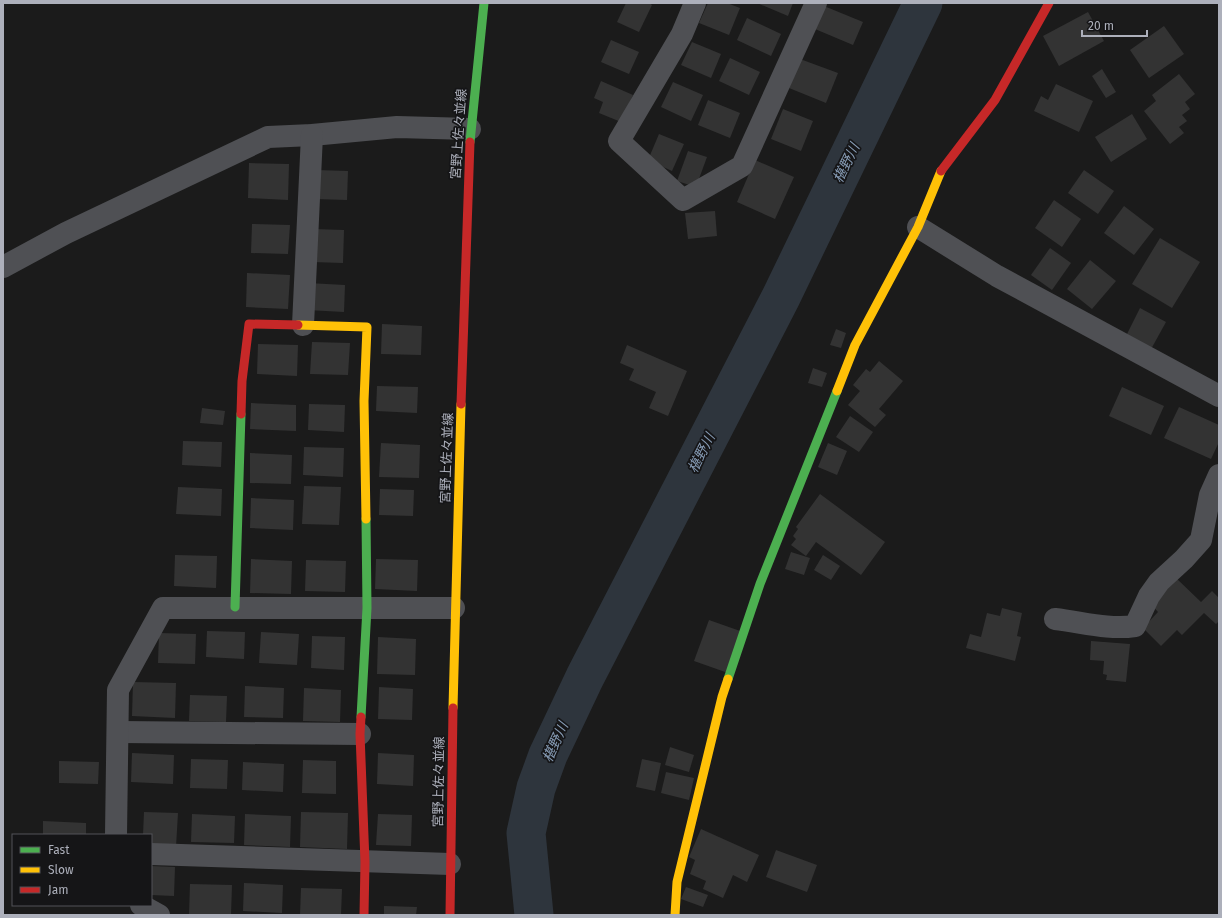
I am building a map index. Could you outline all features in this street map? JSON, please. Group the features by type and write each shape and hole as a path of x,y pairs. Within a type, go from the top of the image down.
{"street":[{"name":"宮野上佐々並線","path":"450,915 454,608 470,129 484,3"},
{"path":"695,3 682,34 618,141 683,200 742,166 816,3"},
{"path":"675,915 677,882 722,697 760,584 855,345 918,227 943,166 995,100 1049,3"},
{"path":"3,267 66,233 268,137 312,135 397,127 470,129"},
{"path":"304,325 312,135"},
{"path":"918,227 997,276 1219,396"},
{"path":"235,607 242,381 249,324 367,327 364,401 367,608 360,734 365,862 364,915"},
{"path":"1055,619 1083,622 1108,628 1135,626 1149,596 1159,582 1184,559 1201,540 1210,495 1219,475"},
{"path":"116,834 119,732 118,690 162,608 454,608"},
{"path":"119,732 360,734"},
{"path":"152,854 450,864"},
{"path":"143,906 159,915"}],"building":[{"path":"626,3 649,3 652,5 639,32 617,22"},
{"path":"708,3 727,3 740,8 729,35 699,23"},
{"path":"757,3 793,3 788,16"},
{"path":"824,6 863,22 853,45 815,29"},
{"path":"1088,12 1104,41 1059,66 1043,36"},
{"path":"747,18 781,34 771,56 737,40"},
{"path":"1164,26 1184,54 1149,78 1130,50"},
{"path":"611,40 639,52 629,74 601,62"},
{"path":"692,42 721,54 711,78 681,65"},
{"path":"730,58 760,72 749,95 719,81"},
{"path":"800,59 838,73 826,103 789,88"},
{"path":"1102,69 1116,92 1106,98 1092,76"},
{"path":"1179,74 1195,94 1185,102 1190,109 1182,115 1187,121 1179,127 1184,133 1170,144 1144,111 1156,101 1152,95"},
{"path":"601,81 633,95 621,122 599,113 603,102 594,98"},
{"path":"673,82 703,95 691,121 661,107"},
{"path":"1056,84 1093,101 1079,132 1034,111 1041,96 1048,100"},
{"path":"708,100 740,113 730,138 698,125"},
{"path":"783,109 813,121 801,151 771,139"},
{"path":"1132,114 1147,139 1111,162 1095,137"},
{"path":"659,134 684,144 672,171 648,160"},
{"path":"688,151 707,157 696,187 677,181"},
{"path":"755,160 794,177 775,219 737,202"},
{"path":"249,163 289,164 288,200 248,198"},
{"path":"316,170 348,171 347,200 315,199"},
{"path":"1084,170 1114,191 1098,214 1068,193"},
{"path":"1054,200 1081,219 1062,247 1035,228"},
{"path":"1124,206 1154,229 1134,255 1104,233"},
{"path":"715,211 717,236 688,239 685,213"},
{"path":"252,224 290,225 288,254 251,253"},
{"path":"313,229 344,230 343,263 312,262"},
{"path":"1160,238 1200,262 1172,308 1132,284"},
{"path":"1050,248 1071,263 1052,290 1031,275"},
{"path":"1090,260 1116,281 1092,309 1067,289"},
{"path":"247,273 290,275 288,309 246,307"},
{"path":"308,283 345,285 344,312 307,310"},
{"path":"1140,308 1166,322 1150,351 1125,338"},
{"path":"382,324 422,326 421,355 381,354"},
{"path":"836,329 846,333 841,348 830,345"},
{"path":"312,342 350,343 348,375 310,374"},
{"path":"258,344 298,345 297,376 257,374"},
{"path":"627,345 687,371 668,416 649,408 656,392 629,380 634,369 620,363"},
{"path":"879,361 903,381 879,409 886,415 875,427 848,405 860,391 853,385 866,369 870,372"},
{"path":"813,368 827,373 822,387 808,383"},
{"path":"377,386 418,387 417,413 376,411"},
{"path":"1122,387 1164,406 1151,435 1109,416"},
{"path":"251,403 296,405 296,431 250,429"},
{"path":"309,404 345,405 344,432 308,430"},
{"path":"1179,407 1219,425 1219,442 1211,459 1164,438"},
{"path":"202,408 225,411 223,425 200,423"},
{"path":"850,416 873,432 859,452 836,437"},
{"path":"183,441 222,442 221,467 182,465"},
{"path":"381,443 420,445 419,478 379,477"},
{"path":"828,443 847,451 837,475 818,467"},
{"path":"304,447 344,448 343,477 303,475"},
{"path":"250,453 292,455 291,484 250,483"},
{"path":"304,486 341,487 339,525 302,524"},
{"path":"178,487 222,489 221,516 176,514"},
{"path":"380,489 414,490 413,516 379,515"},
{"path":"820,494 885,542 861,575 816,542 806,556 791,545 796,539 793,536 798,529 796,527"},
{"path":"251,498 294,500 293,530 250,528"},
{"path":"791,552 810,558 804,575 785,569"},
{"path":"175,555 217,556 216,588 174,586"},
{"path":"823,555 840,566 831,580 814,570"},
{"path":"251,559 292,561 291,594 250,593"},
{"path":"376,559 418,560 417,591 375,589"},
{"path":"306,560 346,561 345,592 305,591"},
{"path":"1176,578 1201,602 1212,591 1219,598 1219,621 1216,624 1204,613 1182,635 1177,630 1161,646 1143,628 1158,612 1151,604"},
{"path":"1002,608 1022,613 1017,636 1021,637 1015,661 966,648 970,634 981,637 987,613 1000,616"},
{"path":"709,620 743,632 728,673 694,661"},
{"path":"207,631 245,632 244,659 206,657"},
{"path":"261,632 299,634 297,665 259,663"},
{"path":"159,633 196,634 195,664 158,663"},
{"path":"312,636 345,637 344,670 311,668"},
{"path":"378,637 416,639 415,675 377,674"},
{"path":"1091,641 1130,644 1126,682 1106,680 1107,675 1103,674 1104,661 1090,660"},
{"path":"133,682 176,683 175,718 132,716"},
{"path":"245,686 284,688 283,718 244,717"},
{"path":"379,687 413,689 412,720 378,719"},
{"path":"304,688 341,690 340,722 303,721"},
{"path":"190,695 227,696 226,722 189,721"},
{"path":"670,747 694,755 689,772 665,765"},
{"path":"132,753 174,755 173,784 131,782"},
{"path":"378,753 414,755 413,786 377,784"},
{"path":"191,759 228,760 227,789 190,788"},
{"path":"642,759 661,763 655,791 636,787"},
{"path":"303,760 336,761 336,794 302,793"},
{"path":"59,761 99,762 98,784 59,783"},
{"path":"243,762 284,764 283,792 242,790"},
{"path":"666,772 694,778 689,800 661,793"},
{"path":"144,812 178,813 176,847 152,845 152,834 143,834"},
{"path":"301,812 348,813 347,849 300,847"},
{"path":"192,814 235,816 234,843 191,842"},
{"path":"245,814 291,816 290,847 244,845"},
{"path":"378,814 412,815 411,846 376,845"},
{"path":"43,821 86,823 86,834 43,834"},
{"path":"701,829 759,855 747,882 733,875 723,898 703,889 706,881 690,874 695,860 689,857"},
{"path":"776,850 817,865 807,892 766,877"},
{"path":"152,866 175,867 174,896 152,895"},
{"path":"244,883 283,885 282,913 243,911"},
{"path":"190,884 232,885 231,915 189,915"},
{"path":"686,887 708,895 703,907 681,899"},
{"path":"301,888 342,889 341,915 300,915"},
{"path":"384,906 417,907 416,915 384,915"}],"waterway":[{"name":"椹野川","path":"534,915 526,833 536,788 548,755 585,677 781,297 923,3"}],"traffic: fast":[{"path":"470,142 484,3"},
{"path":"728,679 760,584 837,391"},
{"path":"235,607 241,414"},
{"path":"361,717 367,608 366,519"}],"traffic: slow":[{"path":"837,391 855,345 918,227 941,171"},
{"path":"298,325 367,327 364,401 366,519"},
{"path":"453,708 461,404"},
{"path":"675,915 677,882 722,697 728,679"}],"traffic: jam":[{"path":"941,171 995,100 1049,3"},
{"path":"461,404 470,142"},
{"path":"241,414 242,381 249,324 298,325"},
{"path":"450,915 453,708"},
{"path":"361,717 360,734 365,862 364,915"}]}
